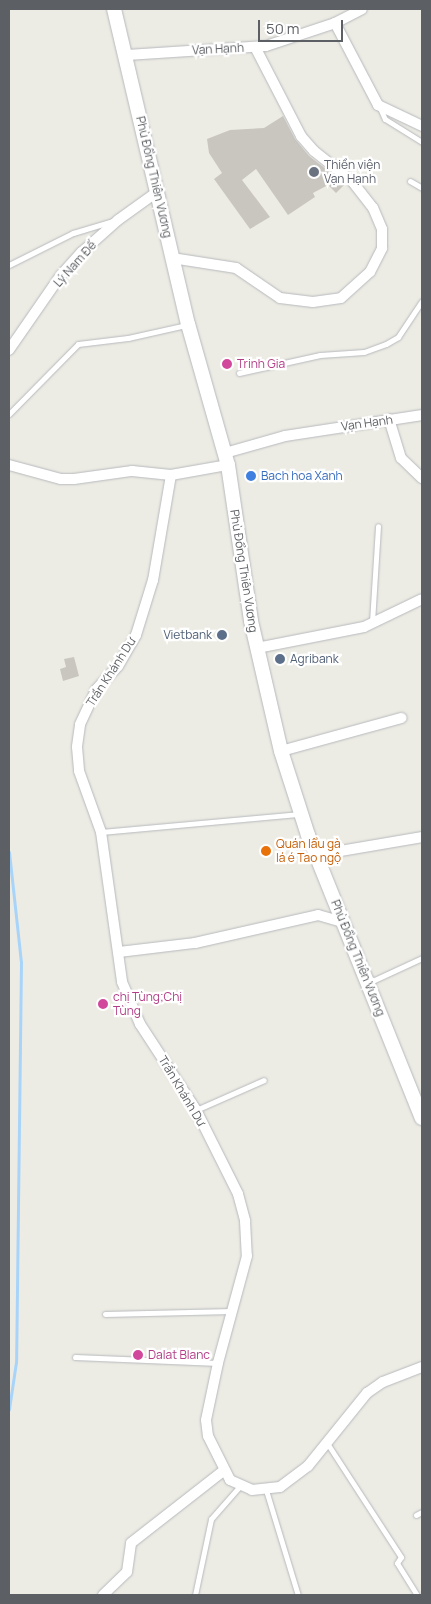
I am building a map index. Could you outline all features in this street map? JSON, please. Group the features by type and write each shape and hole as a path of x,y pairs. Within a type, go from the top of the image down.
{"main road":[{"name":"Phù Đổng Thiên Vương","path":"114,9 127,55 188,324 227,459 257,648 281,751 300,814 422,1118"}],"street":[{"name":"Vạn Hạnh","path":"127,55 255,47 289,41 335,24 362,9"},
{"path":"335,24 378,105 422,126"},
{"path":"172,258 236,268 280,298 313,302 341,298 370,272 382,248 382,229 373,208 353,182 314,151 301,136 288,116 255,47"},
{"name":"Lý Nam Đế","path":"9,350 61,275 118,220 157,192"},
{"name":"Vạn Hạnh","path":"227,459 285,436 422,415"},
{"path":"389,419 402,458 422,478"},
{"path":"9,465 61,479 132,471 171,475 227,459"},
{"name":"Trần Khánh Dư","path":"171,475 153,580 136,634 118,666 96,690 80,725 77,747 79,772 102,832 122,982 129,1002 196,1110 238,1194 246,1221 247,1256 234,1310 218,1363 206,1420 208,1436 223,1471 240,1486"},
{"path":"257,648 372,624 422,599"},
{"path":"281,751 402,718"},
{"path":"317,855 422,837"},
{"path":"119,952 196,943 318,915 343,922"},
{"path":"240,1486 266,1490 294,1479 308,1466 326,1441 367,1393 383,1382 422,1367"},
{"path":"103,1595 127,1572 131,1542 223,1471"}],"lane":[{"path":"378,105 385,118 422,142"},
{"path":"410,181 422,188"},
{"path":"9,265 73,232 118,220"},
{"path":"239,373 320,355 364,352 386,344 398,337 422,301"},
{"path":"9,414 78,344 128,338 188,324"},
{"path":"372,624 378,526"},
{"path":"102,832 300,814"},
{"path":"368,983 422,958"},
{"path":"196,1110 264,1080"},
{"path":"105,1314 234,1310"},
{"path":"75,1357 218,1363"},
{"path":"326,1441 402,1557 397,1562 417,1595"},
{"path":"195,1595 211,1519 240,1486"},
{"path":"266,1490 298,1595"},
{"path":"416,1515 422,1512"}],"building":[{"name":"Thiền viện Vạn Hạnh","path":"283,116 295,139 309,156 345,184 336,193 328,185 313,193 315,197 288,215 256,169 242,180 270,217 250,229 214,179 222,173 209,153 207,139 230,130 264,128"},
{"path":"74,657 79,676 63,681 60,669 66,667 64,659"}],"waterway":[{"path":"9,852 21,962 16,1362 9,1409"}],"place":[{"name":"Thiền viện Vạn Hạnh","path":"314,172"},
{"name":"Trinh Gia","path":"227,364"},
{"name":"Bach hoa Xanh","path":"251,476"},
{"name":"Vietbank","path":"222,635"},
{"name":"Agribank","path":"280,659"},
{"name":"Quán lẩu gà lá é Tao ngộ","path":"266,851"},
{"name":"chị Tùng;Chị Tùng","path":"103,1004"},
{"name":"Dalat Blanc","path":"138,1355"}]}
